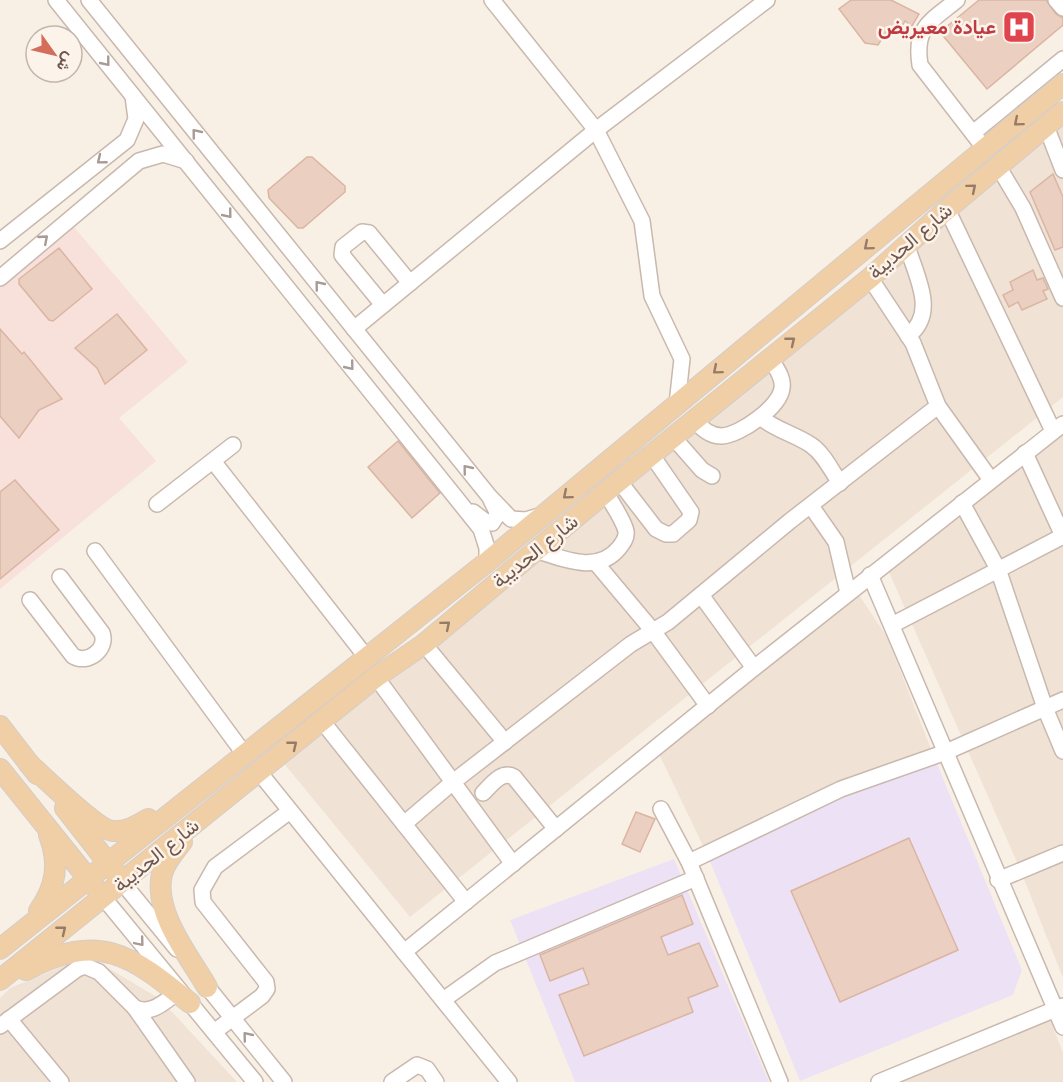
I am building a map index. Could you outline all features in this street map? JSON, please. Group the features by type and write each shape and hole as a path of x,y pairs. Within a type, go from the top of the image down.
{"main road":[{"name":"شارع الحديبة","path":"0,949 86,878 207,785 487,562 1063,84"},
{"name":"شارع الحديبة","path":"0,982 376,677 424,644 535,549 870,278 946,209 1063,112"},
{"path":"0,726 122,882"},
{"path":"29,764 95,822 110,832 128,830 207,785"},
{"path":"0,769 103,897"},
{"path":"198,821 169,859 162,875 164,915 207,987"},
{"path":"29,926 51,893 56,871 54,849 44,824"},
{"path":"0,982 51,957 99,950 119,953 184,998"}],"street":[{"path":"56,0 481,529 487,549 487,562"},
{"path":"89,0 489,496 511,519 526,520 544,514"},
{"path":"492,0 596,130 642,220 652,296 682,359 677,404"},
{"path":"354,329 596,130 767,0"},
{"path":"957,0 923,28 917,46 918,55 920,65 985,149"},
{"path":"1056,0 1063,8"},
{"path":"973,133 1063,59"},
{"path":"0,241 122,143 131,133 136,119 133,96"},
{"path":"1046,126 1060,153 1063,170"},
{"path":"63,224 76,203 133,153 130,143 122,143"},
{"path":"0,278 146,157 171,155 186,161"},
{"path":"998,166 1023,208 1063,298"},
{"path":"404,952 870,575 1058,428 946,209"},
{"path":"383,305 342,255 345,244 362,232 369,233 410,283"},
{"path":"907,246 924,301 923,319 918,328 908,336"},
{"path":"870,278 919,353 938,406 991,480"},
{"path":"694,420 708,433 721,436 732,433 760,417 776,404 783,389 782,378 770,358"},
{"path":"404,824 453,782 631,644 668,622 938,406"},
{"path":"760,417 772,428 815,448 840,483"},
{"path":"673,437 702,470 712,476"},
{"path":"157,504 233,446"},
{"path":"892,625 1063,536 1024,453"},
{"path":"612,487 656,529 666,534 673,534 689,520 691,512 651,454"},
{"path":"213,461 367,658"},
{"path":"535,549 577,562 596,563 615,552 625,540 626,531 612,487"},
{"path":"459,501 486,522 492,523 498,514 489,496"},
{"path":"962,503 998,569 1045,708 1063,751"},
{"path":"811,506 836,542 848,593"},
{"path":"95,551 245,755"},
{"path":"596,563 653,631 708,706"},
{"path":"870,575 998,880 1060,1008 1063,1027"},
{"path":"30,600 74,656 80,660 87,660 103,646 102,633 60,578"},
{"path":"700,595 754,668"},
{"path":"424,644 505,742"},
{"path":"376,677 513,864"},
{"path":"689,862 841,789 945,752 1063,700"},
{"path":"322,721 466,902"},
{"path":"259,772 509,1082"},
{"path":"483,793 503,774 508,774 514,777 556,829"},
{"path":"661,809 689,862 780,1082"},
{"path":"214,1032 262,996 267,989 266,982 203,902 202,890 215,867 290,811"},
{"path":"998,880 1063,853"},
{"path":"443,1000 495,963 696,879"},
{"path":"122,882 284,1082"},
{"path":"103,897 253,1081"},
{"path":"61,1082 5,1022 77,969 85,966 99,972 135,1008 187,1082"},
{"path":"135,1008 152,1010 184,998"},
{"path":"879,1082 1060,1008"},
{"path":"392,1082 417,1065 427,1069 436,1082"}],"shaded area":[{"path":"1063,120 1063,397 410,917 282,761"},
{"path":"74,227 188,362 119,418 156,461 0,589 0,285"},
{"path":"1063,433 1063,978 1020,869 889,572"},
{"path":"859,595 887,637 935,759 707,854 658,752"},
{"path":"935,759 1022,970 1013,995 800,1081 707,854"},
{"path":"674,859 769,1082 575,1082 510,920"},
{"path":"88,956 160,999 237,1082 0,1082 0,998 10,988"},
{"path":"1048,1014 1063,1053 1063,1082 882,1082"}],"building":[{"path":"851,0 891,0 919,14 912,26 905,21 899,32 889,28 878,45 865,43 839,9"},
{"path":"979,0 1046,0 1056,14 1063,18 1063,25 987,89 940,32"},
{"path":"307,157 312,157 345,186 345,192 303,228 298,228 269,198 268,190"},
{"path":"1053,174 1063,197 1063,247 1055,250 1030,192"},
{"path":"59,248 92,289 53,321 49,320 19,284 19,279"},
{"path":"1033,270 1037,280 1043,278 1048,289 1043,291 1047,299 1022,310 1018,302 1009,307 1003,295 1013,290 1010,282"},
{"path":"117,314 147,350 105,384 97,368 75,348"},
{"path":"0,329 22,354 24,352 62,399 39,410 19,438 0,416"},
{"path":"398,441 440,493 412,518 368,467"},
{"path":"15,480 59,530 0,579 0,492"},
{"path":"636,812 655,819 640,852 622,844"},
{"path":"909,838 958,950 840,1002 791,891"},
{"path":"682,895 693,924 661,937 668,955 699,943 718,986 688,998 693,1012 584,1056 559,995 589,984 583,968 550,981 540,955"}],"place":[{"name":"عيادة معيريض","path":"1019,27"}]}
